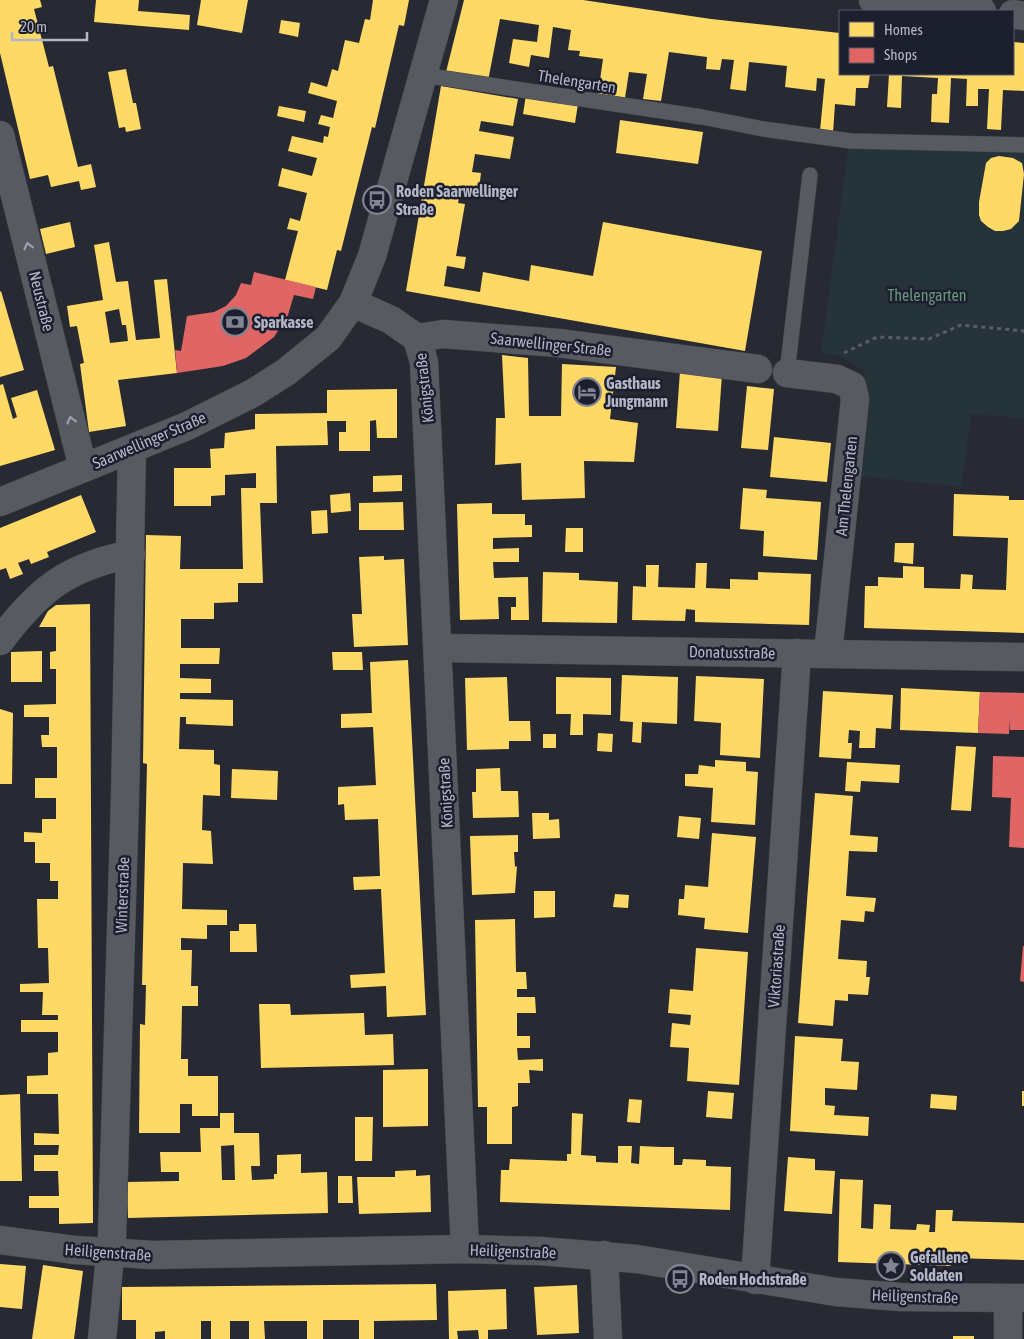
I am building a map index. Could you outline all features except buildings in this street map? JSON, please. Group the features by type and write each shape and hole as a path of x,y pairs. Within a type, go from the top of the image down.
{"street":[{"name":"Saarwellinger Straße","path":"0,502 132,450 187,426 253,393 286,372 328,338 353,303 372,256 444,0"},
{"path":"873,0 972,10"},
{"name":"Neustraße","path":"0,135 83,468"},
{"path":"353,303 391,320 417,338"},
{"name":"Saarwellinger Straße","path":"417,338 443,334 558,343 758,369"},
{"name":"Königstraße","path":"417,338 424,362 439,648 465,1249"},
{"path":"787,372 837,379"},
{"name":"Am Thelengarten","path":"828,653 855,399 852,386 837,379"},
{"name":"Winterstraße","path":"102,1339 111,1253 131,554 132,450"},
{"path":"0,641 40,595 70,573 98,561 131,554"},
{"name":"Donatusstraße","path":"439,648 1024,656"},
{"name":"Viktoriastraße","path":"755,1280 798,653"},
{"name":"Heiligenstraße","path":"0,1240 111,1253 153,1255 465,1249 604,1255 836,1292 901,1296 1016,1298"},
{"path":"604,1255 608,1339"},
{"path":"1008,1339 1016,1298"}],"lane":[{"name":"Thelengarten","path":"423,75 702,117 764,129 851,140 1024,145"},
{"path":"787,372 810,175"}],"path":[{"path":"837,379 839,355 877,337 929,339 961,325 1024,331"}],"green space":[{"name":"Thelengarten","path":"849,143 1024,153 1024,418 971,414 962,487 860,476 869,399 864,371 839,355 821,353"}],"place":[{"name":"Roden Saarwellinger Straße","path":"377,200"},
{"name":"Sparkasse","path":"235,322"},
{"name":"Gasthaus Jungmann","path":"587,392"},
{"name":"Gefallene Soldaten","path":"891,1266"},
{"name":"Roden Hochstraße","path":"680,1279"}]}
